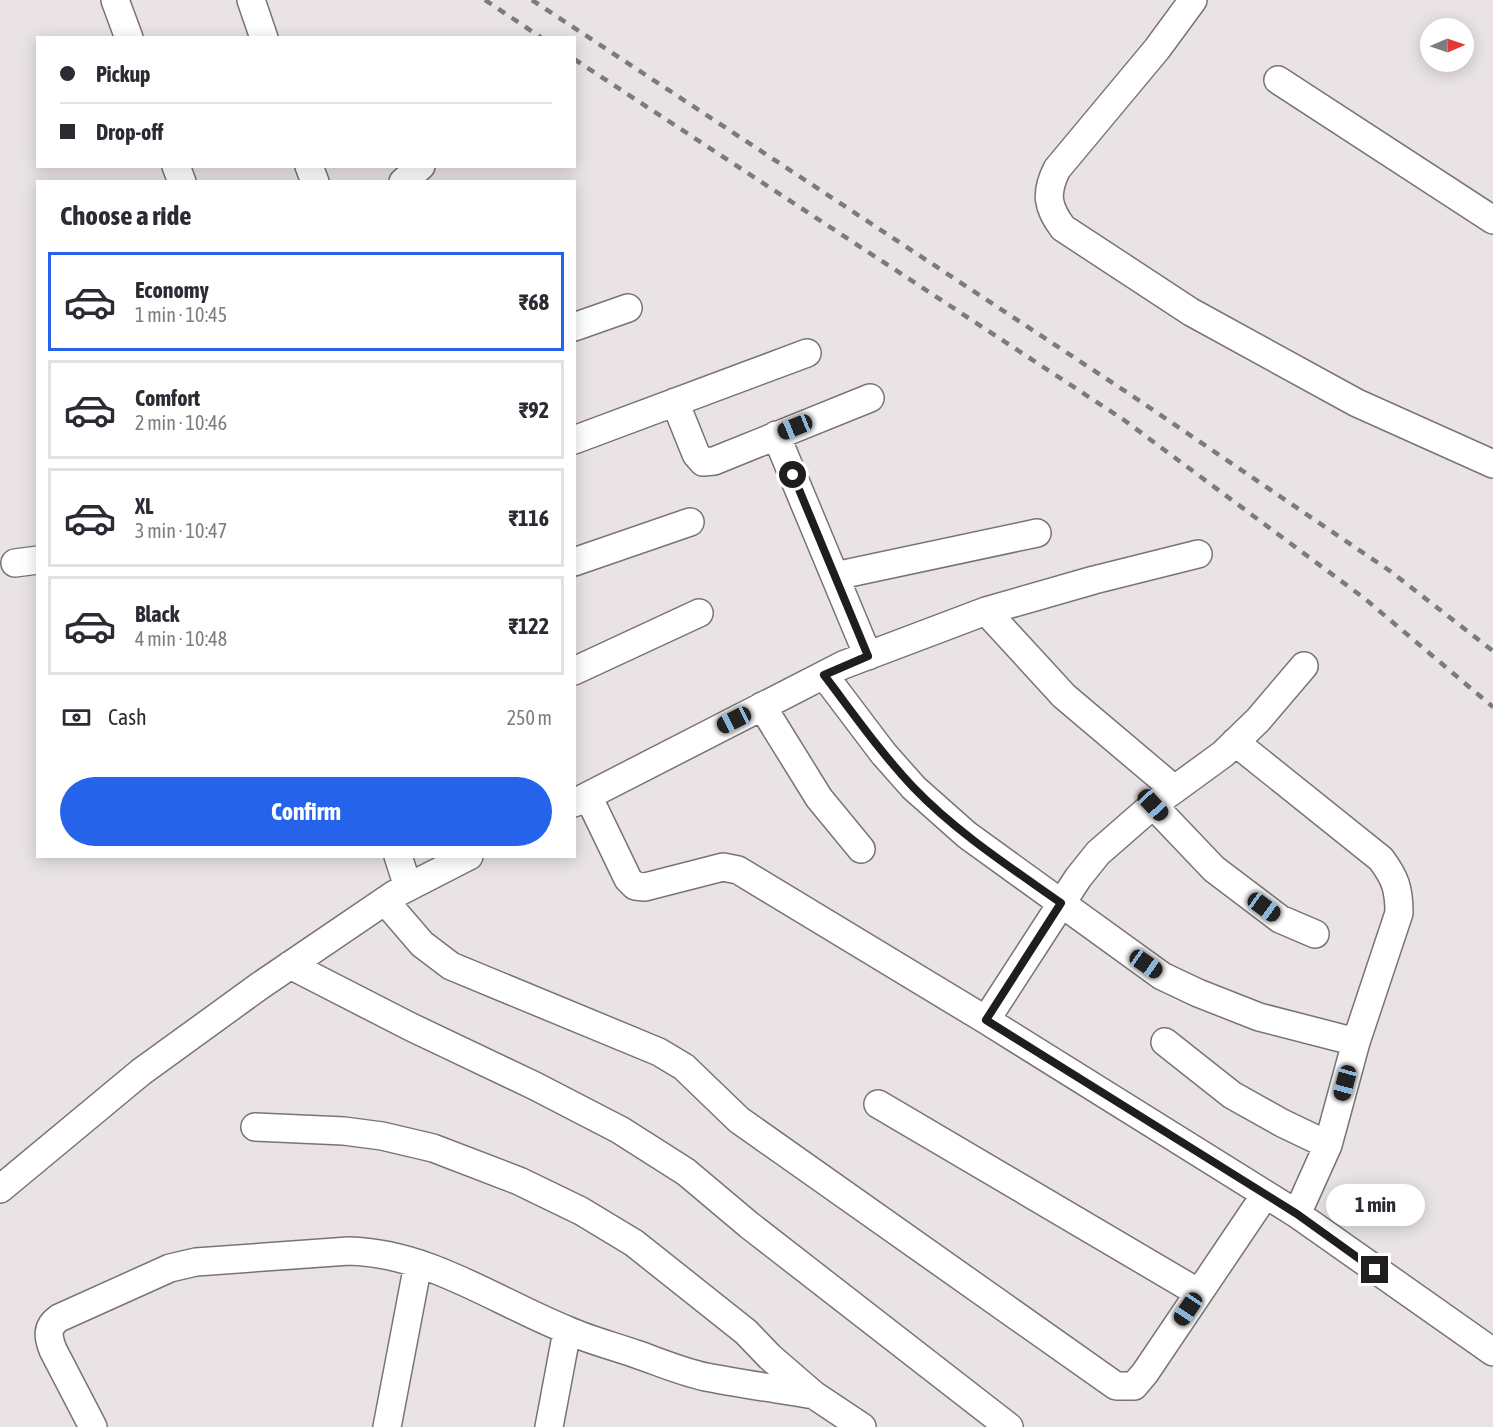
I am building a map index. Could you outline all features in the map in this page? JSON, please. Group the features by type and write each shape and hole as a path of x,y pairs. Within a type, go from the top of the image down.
{"street":[{"path":"115,0 128,36"},
{"path":"251,0 263,36"},
{"path":"1193,0 1157,49 1057,169 1049,185 1049,200 1053,215 1063,228 1191,312 1357,403 1493,464"},
{"path":"1278,80 1493,220"},
{"path":"406,180 419,168"},
{"path":"576,326 628,309"},
{"path":"576,439 807,353"},
{"path":"675,402 696,454 703,462 714,461 870,398"},
{"path":"776,435 868,656"},
{"path":"576,561 690,522"},
{"path":"834,576 1037,533"},
{"path":"1198,554 1094,580 986,611 868,656 762,706 581,800 628,879 635,886 645,887 723,867 738,870 986,1020 1297,1214 1493,1352"},
{"path":"986,611 1064,696 1163,797 1214,869 1280,919 1315,934"},
{"path":"576,670 699,614"},
{"path":"986,1020 1061,903 1098,853 1163,797 1208,765 1235,742 1304,666"},
{"path":"824,675 883,753 914,788 967,835 1162,976 1259,1017 1356,1042"},
{"path":"762,706 819,798 861,849"},
{"path":"1235,742 1381,859 1394,876 1399,894 1399,913 1356,1042 1328,1145 1297,1214"},
{"path":"399,858 408,887"},
{"path":"0,1189 141,1071 385,901 465,858"},
{"path":"385,901 422,944 451,966 659,1052 684,1067 739,1120 1116,1386 1134,1386 1145,1373 1265,1195"},
{"path":"290,965 620,1130 686,1172 749,1225 1009,1427"},
{"path":"1165,1042 1232,1095 1328,1145"},
{"path":"879,1104 1199,1293"},
{"path":"255,1127 344,1131 382,1136 433,1148 530,1186 581,1211 634,1243 746,1332 770,1357 814,1395 862,1427"},
{"path":"93,1427 53,1350 49,1337 52,1322 170,1268 196,1262 349,1251 384,1254 418,1264 454,1277 567,1330 704,1376 814,1395"},
{"path":"387,1427 418,1264"},
{"path":"549,1427 567,1330"}],"railway":[{"path":"485,0 539,36"},
{"path":"532,0 1131,395 1390,571 1493,651"},
{"path":"576,60 1124,420 1364,598 1493,707"}],"route":[{"path":"793,475 868,656 824,675 883,753 914,788 967,835 1061,903 986,1020 1297,1214 1375,1270"}]}
